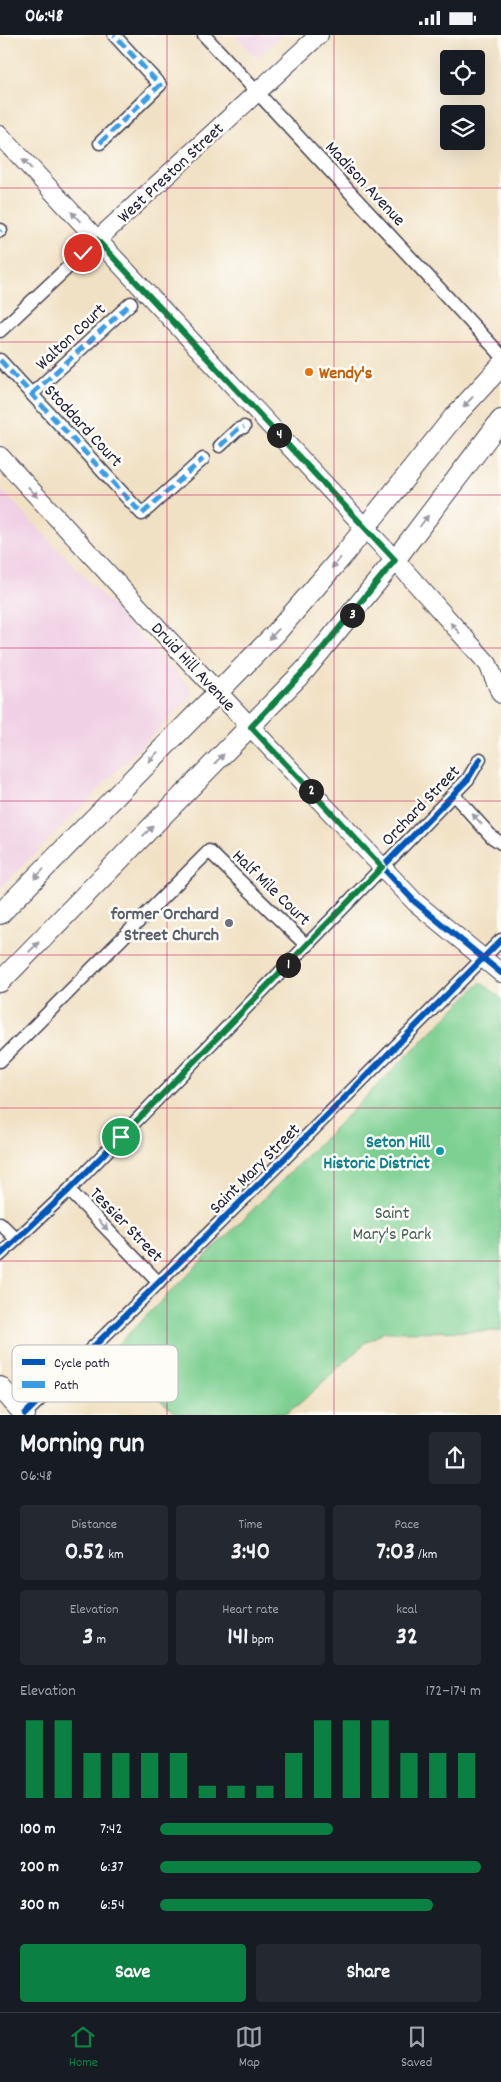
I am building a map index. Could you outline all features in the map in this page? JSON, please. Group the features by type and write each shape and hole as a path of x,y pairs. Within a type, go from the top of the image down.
{"main road":[{"name":"West Preston Street","path":"97,240 319,35"},
{"path":"0,135 495,666 501,694"},
{"path":"0,914 275,633 365,528 452,418 501,366"},
{"path":"0,982 305,670 395,560 501,420"},
{"name":"Druid Hill Avenue","path":"0,456 415,902 501,973"},
{"path":"0,1387 12,1400"},
{"path":"13,1402 25,1415"}],"street":[{"path":"100,143 160,85 114,35"},
{"name":"Madison Avenue","path":"204,35 501,355"},
{"name":"West Preston Street","path":"0,331 97,240"},
{"name":"Walton Court","path":"32,394 131,303"},
{"name":"Stoddard Court","path":"0,360 142,514 202,459"},
{"path":"220,446 237,430 244,427"},
{"name":"Orchard Street","path":"0,1255 69,1190 307,946 468,779 480,759"},
{"path":"453,794 492,837 501,843"},
{"name":"Half Mile Court","path":"0,1061 209,851 307,946"},
{"name":"Saint Mary Street","path":"96,1345 501,940"},
{"name":"Tessier Street","path":"69,1190 159,1283"},
{"path":"0,1223 16,1239"},
{"name":"Saint Mary Street","path":"25,1415 38,1402"}],"shaded area":[{"path":"235,35 282,35 258,57 253,55"},
{"path":"0,488 191,689 190,697 0,889"}],"green space":[{"name":"Saint Mary's Park","path":"481,982 501,998 501,1331 384,1332 365,1343 299,1404 285,1414 176,1414 163,1402 178,1402 178,1345 117,1345"}],"marked path":[{"path":"100,143 160,85 114,35"},
{"path":"32,394 131,303"},
{"path":"0,360 142,514 203,459"},
{"path":"220,446 237,430 244,427"}],"cycle path":[{"path":"251,727 415,902 501,973"},
{"path":"0,1255 69,1190 468,779 480,759"},
{"path":"95,1345 274,1169 501,940"},
{"path":"25,1414 37,1402"}],"place":[{"name":"Wendy's","path":"309,372"},
{"name":"former Orchard Street Church","path":"229,923"},
{"name":"Seton Hill Historic District","path":"440,1151"}],"route":[{"path":"83,253 97,240 395,560 305,670 251,727 382,867 121,1137"}]}
